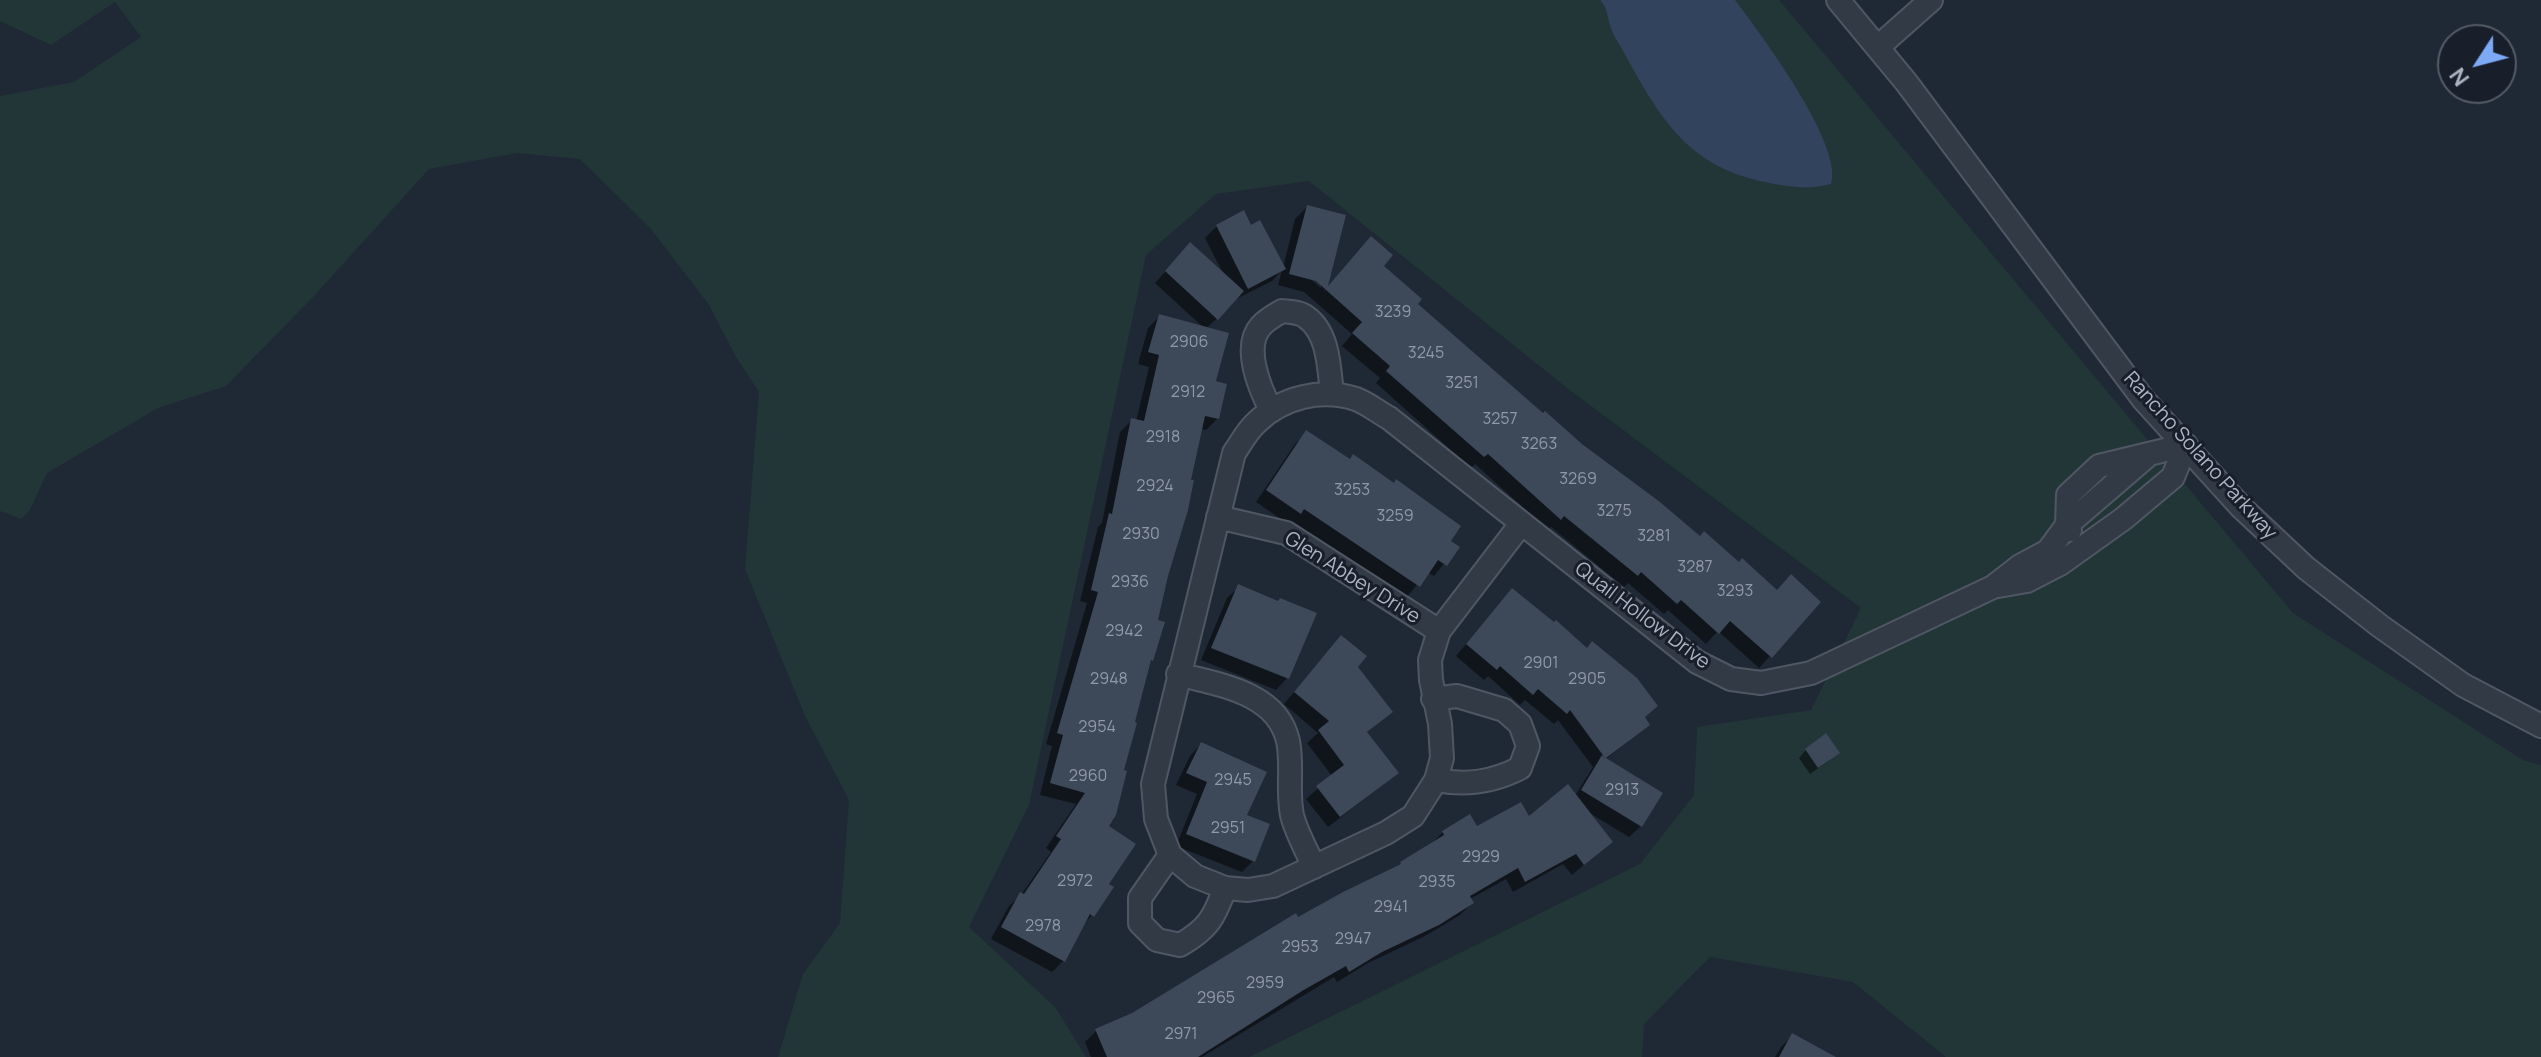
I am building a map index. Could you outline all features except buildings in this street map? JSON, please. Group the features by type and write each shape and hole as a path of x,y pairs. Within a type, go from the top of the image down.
{"street":[{"name":"Rancho Solano Parkway","path":"1838,0 1878,47 2143,399 2241,507 2318,578 2380,626 2463,685 2541,726"},
{"path":"1878,47 1931,0"},
{"path":"1271,410 1262,392 1252,349 1260,326 1282,311 1304,315 1320,331 1332,394"},
{"name":"Quail Hollow Drive","path":"1170,855 1156,819 1153,784 1234,453 1254,424 1271,410 1299,397 1332,394 1358,400 1389,418 1697,662 1731,679 1761,683 1811,673 1993,587 2020,566 2048,551 2067,525 2068,495 2099,466 2186,445"},
{"name":"Quail Hollow Drive","path":"1993,587 2027,581 2060,564 2123,519 2173,477 2186,445"},
{"name":"Glen Abbey Drive","path":"1218,517 1286,533 1439,631"},
{"path":"1225,888 1215,915 1200,934 1180,945 1157,940 1140,923 1140,898 1170,855 1195,876 1225,888 1248,890 1273,886 1386,833 1413,816 1436,780 1442,758 1430,660 1439,631 1521,524"},
{"path":"2067,525 2084,546"},
{"path":"1178,674 1247,693 1264,703 1281,723 1288,740 1292,816 1314,867"},
{"path":"1433,699 1457,696 1504,710 1520,724 1528,746 1520,768 1498,780 1454,784 1436,780"}],"shaded area":[{"path":"0,0 1779,0 2293,613 2523,760 2541,765 2541,1057 1946,1057 1853,982 1710,957 1644,1024 1642,1057 1249,1057 1640,864 1694,795 1697,727 1811,710 1861,608 1567,388 1309,181 1216,194 1146,255 1029,805 969,927 1055,1007 1086,1057 778,1057 803,974 840,923 849,800 805,716 745,569 759,392 736,357 709,305 651,229 580,159 517,153 429,169 314,296 226,386 158,408 47,473 30,510 21,519 0,511 0,96 74,82 141,37 115,2 51,45 0,21"}],"water":[{"path":"1600,0 1735,0 1780,62 1813,117 1832,166 1831,184 1793,187 1770,183 1741,176 1697,152 1679,136 1649,97 1614,36"}]}
